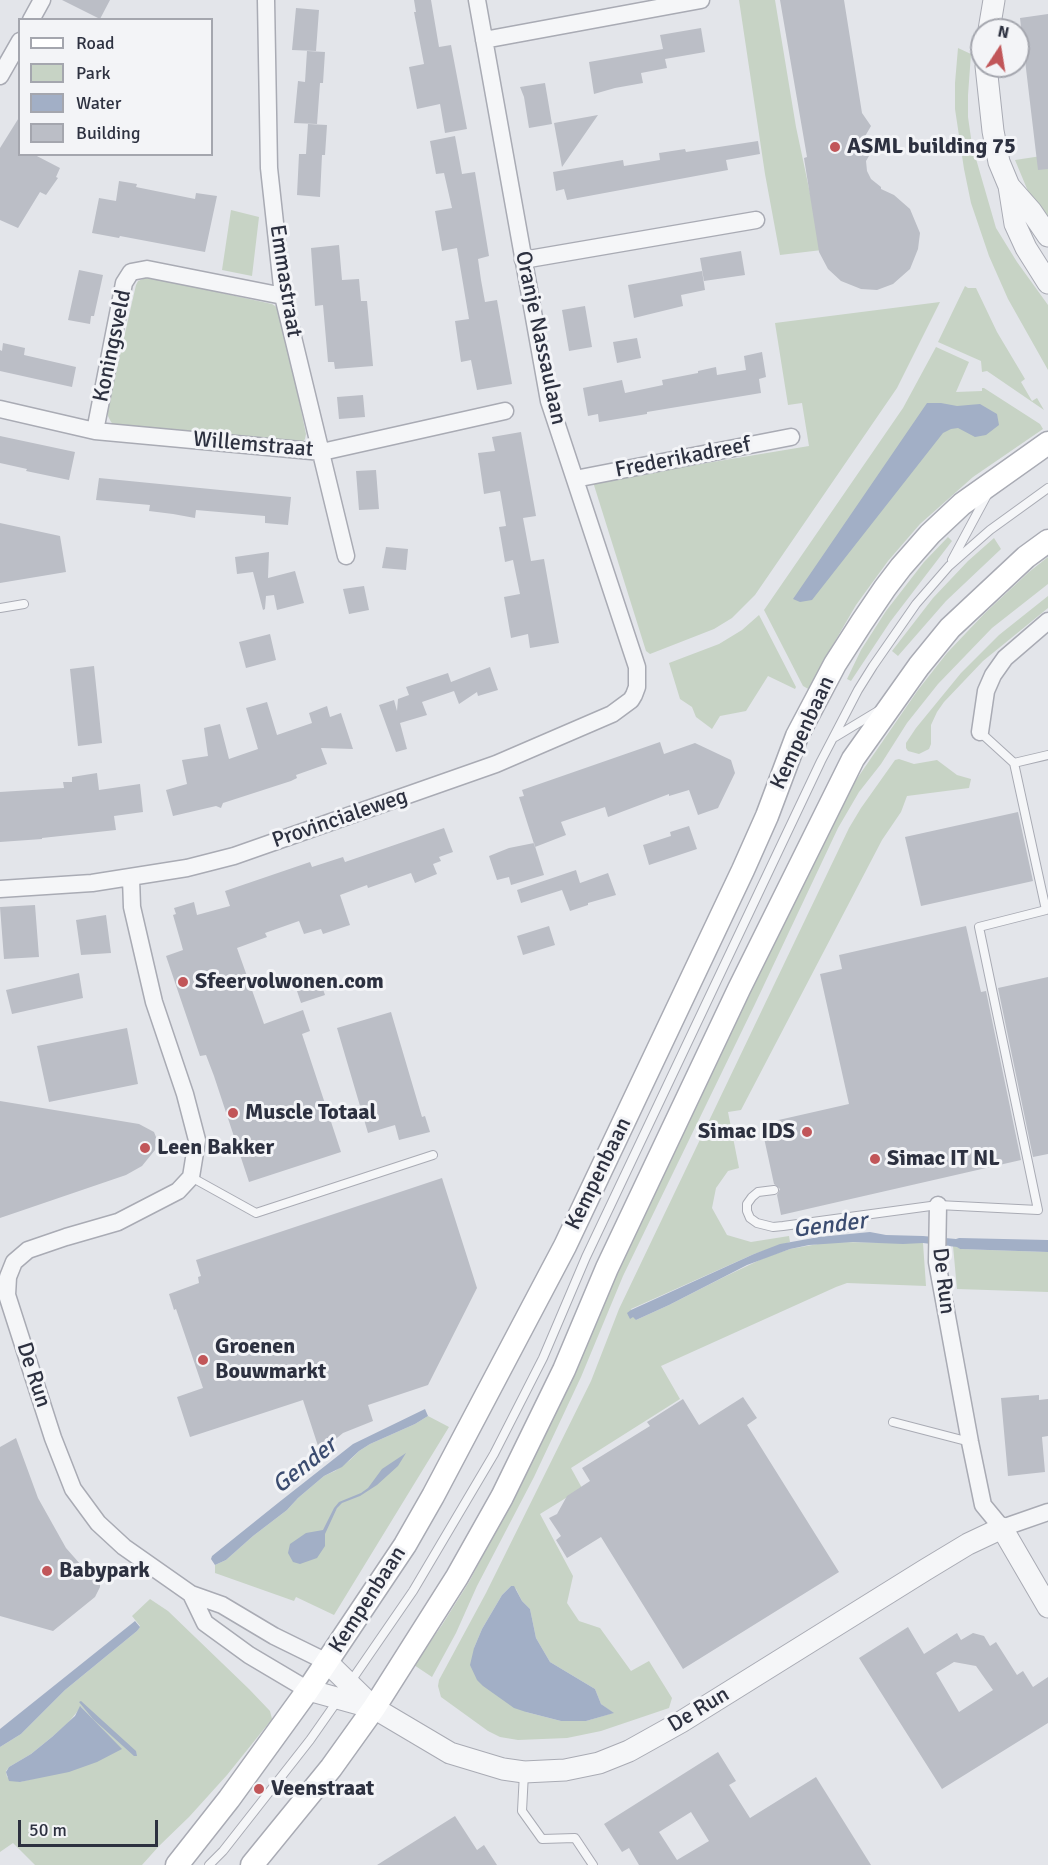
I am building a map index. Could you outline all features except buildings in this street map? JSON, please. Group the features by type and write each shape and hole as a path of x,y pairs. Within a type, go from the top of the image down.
{"main road":[{"name":"Kempenbaan","path":"177,1865 229,1799 308,1690 405,1545 531,1313 696,971 767,816 797,736 835,664 901,567 930,534 962,504 1048,443"},
{"name":"Kempenbaan","path":"252,1865 331,1768 374,1708 458,1577 502,1497 564,1370 617,1246 779,907 854,759 919,666 950,628 1026,557 1048,541"}],"street":[{"path":"32,18 42,0"},
{"name":"Emmastraat","path":"266,0 268,168 283,296 346,556"},
{"name":"Oranje Nassaulaan","path":"477,0 549,401 637,667"},
{"path":"484,40 701,0"},
{"path":"991,18 994,0"},
{"path":"0,76 18,44"},
{"path":"987,78 993,131 999,162 1009,186 1015,224 1026,248 1048,283"},
{"path":"1009,186 1031,211 1048,236"},
{"path":"524,260 756,220"},
{"name":"Koningsveld","path":"95,431 124,283 131,272 147,269 283,296"},
{"name":"Willemstraat","path":"0,409 95,431 322,452 505,411"},
{"name":"Frederikadreef","path":"575,479 791,437"},
{"path":"980,732 986,691 993,675 1005,658 1048,621"},
{"name":"Provincialeweg","path":"0,889 131,878 187,868 234,856 496,764 612,714 631,700 634,695 637,687 637,667"},
{"path":"131,878 132,907 154,1002 185,1094 196,1140 190,1177"},
{"name":"De Run","path":"190,1177 178,1191 118,1221 28,1250 14,1262 4,1276 7,1295 53,1438 73,1489 98,1523 124,1547 191,1594 222,1605 274,1636 327,1662 344,1691"},
{"name":"De Run","path":"938,1205 937,1253 940,1282 983,1505 1002,1528 1048,1607"},
{"name":"De Run","path":"191,1594 205,1623 249,1655 308,1690 344,1691 450,1754 503,1769 524,1772 565,1770 599,1763 629,1751 681,1722 968,1544 1002,1528 1048,1512"}],"lane":[{"name":"Kempenbaan","path":"949,566 998,477"},
{"name":"Kempenbaan","path":"209,1865 223,1851 310,1740 344,1691 413,1590 494,1454 543,1358 586,1257 821,761 858,690 916,604 949,566 990,530 1048,488"},
{"path":"0,608 24,604"},
{"name":"Kempenbaan","path":"835,737 894,702"},
{"path":"774,1190 758,1192 747,1204 750,1218 757,1223 773,1227 938,1205 1038,1210 979,927 1046,910 1014,763 980,732"},
{"path":"1014,763 1048,755"},
{"path":"190,1177 256,1213 433,1155"},
{"path":"893,1422 970,1442"},
{"path":"524,1772 522,1811 542,1839 575,1838 593,1865"}],"green space":[{"path":"739,0 775,0 796,127 822,250 780,255 765,174"},
{"path":"958,48 970,54 968,117 972,145 996,228 1048,305 1048,370 1008,299 989,256 971,203 955,109"},
{"path":"1048,155 1048,227 1030,196 1015,160"},
{"path":"231,210 259,217 252,276 222,270"},
{"path":"148,277 272,304 278,308 306,434 302,443 115,426 111,422 108,408 136,285 138,281"},
{"path":"965,286 976,288 997,332 1025,379 1021,382 1032,401 1037,398 1044,410 987,371 982,372 981,361 938,342"},
{"path":"940,302 897,388 755,595 732,618 714,629 650,654 646,651 593,482 809,446 802,403 788,405 775,323"},
{"path":"936,347 969,362 956,392 982,391 984,388 1040,424 1043,429 973,477 920,524 888,561 856,605 810,690 803,686 764,610 903,408"},
{"path":"948,537 952,541 890,622 851,681 847,679 861,650 886,611 924,562"},
{"path":"994,538 1001,549 946,601 898,656 892,651 933,598 968,561"},
{"path":"1048,557 1048,584 992,628 938,684 907,723 881,764 859,792 838,828 623,1276 581,1377 534,1477 432,1677 414,1665 469,1582 575,1374 617,1272 834,812 918,690 947,653 984,614"},
{"path":"1048,596 1048,608 983,661 944,702 931,725 929,749 919,754 908,751 906,743 916,728 961,673 999,635"},
{"path":"759,615 796,687 795,689 768,676 746,711 720,716 712,729 696,717 692,707 680,699 669,663 719,644 742,630"},
{"path":"899,759 914,764 937,760 957,775 971,779 969,788 907,796 901,812 882,840 741,1110 728,1112 739,1168 728,1171 716,1188 712,1208 727,1235 751,1242 789,1236 790,1242 754,1254 631,1309 636,1320 766,1257 790,1249 829,1242 923,1243 926,1286 847,1283 661,1366 680,1399 571,1468 582,1488 540,1514 573,1576 567,1603 579,1621 600,1628 631,1671 649,1661 672,1698 669,1708 601,1731 567,1738 518,1740 500,1737 441,1697 439,1680 486,1593 591,1381 619,1309 849,828 895,760","holes":["511,1586 516,1589 522,1601 530,1609 536,1638 550,1662 595,1689 601,1704 613,1713 586,1721 561,1721 526,1712 474,1648 482,1629 502,1595"]},
{"path":"953,1246 960,1249 1048,1252 1048,1292 957,1289"},
{"path":"428,1416 449,1427 334,1615 296,1597 294,1601 215,1573 215,1565 226,1560 324,1476 335,1471 370,1444"},
{"path":"150,1599 168,1611 249,1689 270,1711 272,1719 227,1775 142,1865 35,1865 13,1843 0,1852 0,1747 21,1734 65,1690 137,1631 140,1626 132,1616","holes":["81,1707 121,1749 20,1782 7,1777 6,1771 9,1767 31,1754 52,1737"]}],"water":[{"path":"927,403 957,406 980,404 997,414 999,425 986,435 975,437 958,428 943,433 812,600 800,602 793,599"},
{"path":"870,1232 956,1239 1048,1240 1048,1252 960,1249 923,1243 853,1242 809,1245 790,1249 747,1265 636,1320 633,1317 630,1319 627,1313 780,1244"},
{"path":"425,1409 428,1416 359,1451 342,1467 324,1476 226,1560 215,1565 211,1559 212,1556 353,1444"},
{"path":"406,1453 398,1466 377,1485 360,1496 342,1503 337,1508 325,1534 325,1546 317,1558 300,1564 293,1562 288,1553 290,1544 306,1533 323,1530 339,1502 368,1488 382,1469"},
{"path":"514,1586 522,1601 530,1609 536,1638 550,1662 595,1689 601,1704 614,1713 586,1721 561,1721 514,1708 477,1680 470,1665 474,1648 482,1629 502,1595"},
{"path":"135,1621 140,1627 137,1631 65,1690 21,1734 0,1747 0,1729"},
{"path":"81,1701 136,1751 137,1756 134,1756 93,1719 79,1702"},
{"path":"80,1706 122,1749 97,1762 69,1772 20,1782 9,1781 6,1772 9,1767 31,1754 52,1737 75,1716"}],"place":[{"name":"ASML building 75","path":"835,147"},
{"name":"Sfeervolwonen.com","path":"183,982"},
{"name":"Muscle Totaal","path":"233,1113"},
{"name":"Simac IDS","path":"807,1132"},
{"name":"Leen Bakker","path":"145,1148"},
{"name":"Simac IT NL","path":"875,1159"},
{"name":"Groenen Bouwmarkt","path":"203,1360"},
{"name":"Babypark","path":"47,1571"},
{"name":"Veenstraat","path":"259,1789"}],"water label":[{"name":"Gender","path":"830,1226"},
{"name":"Gender","path":"305,1466"}]}
